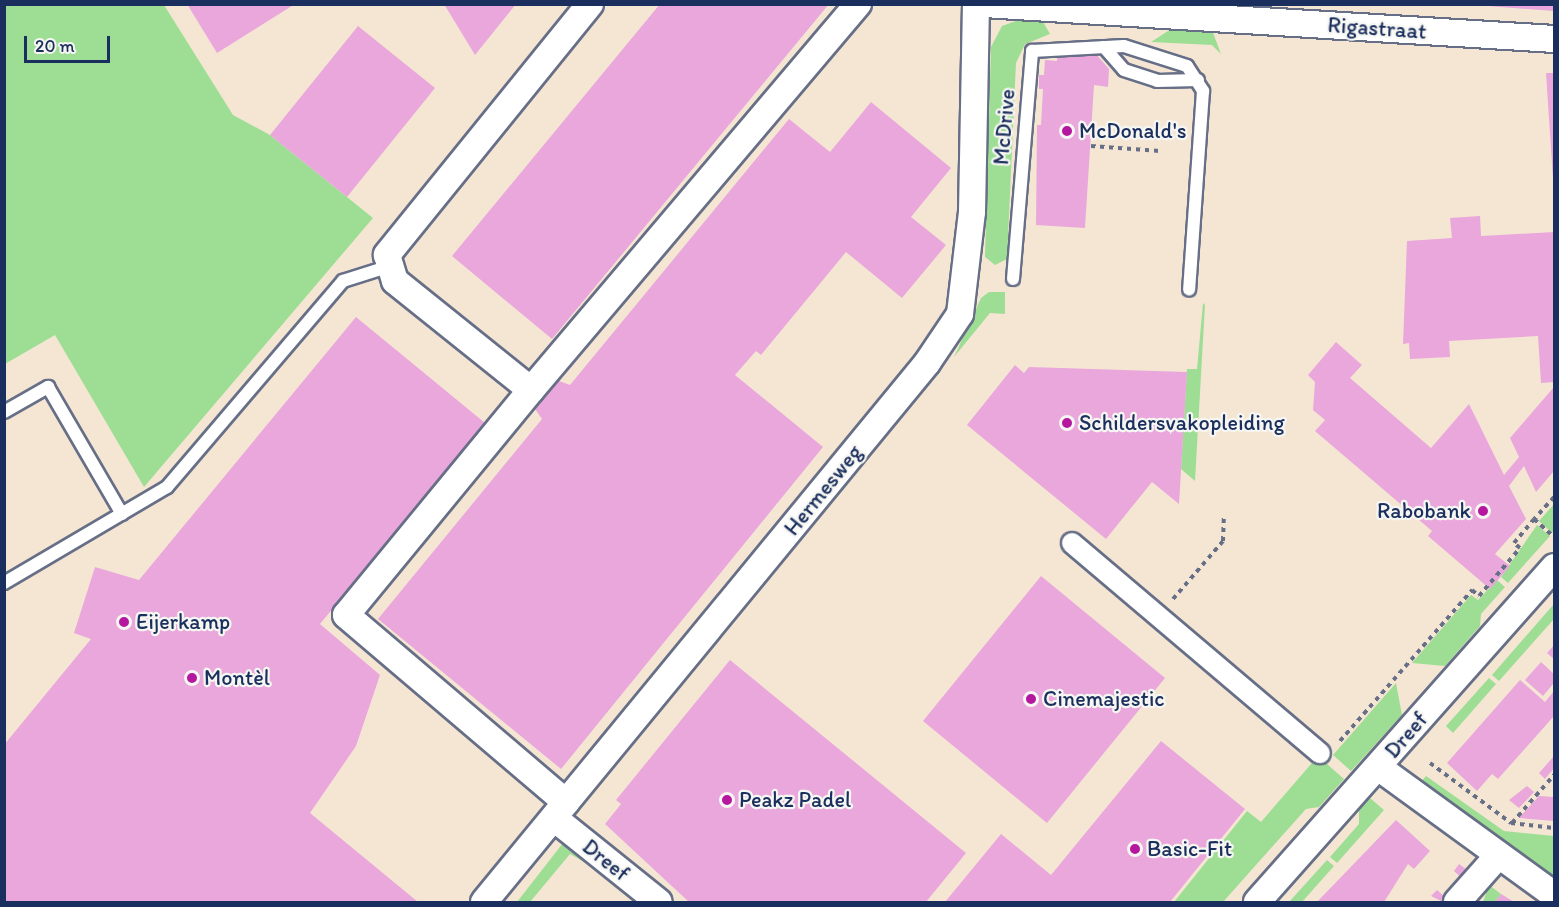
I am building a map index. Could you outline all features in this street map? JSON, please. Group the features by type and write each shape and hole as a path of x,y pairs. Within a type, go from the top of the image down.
{"street":[{"path":"590,4 394,242 387,267 395,281 531,390 858,4"},
{"name":"Hermesweg","path":"484,903 921,370 960,314 972,212 976,4"},
{"name":"Rigastraat","path":"984,4 1554,39"},
{"name":"Dreef","path":"531,390 346,615 659,903"},
{"path":"1072,543 1326,751"},
{"name":"Dreef","path":"1257,903 1554,567"},
{"path":"1378,767 1497,857 1554,895"},
{"path":"1457,903 1497,857"}],"lane":[{"name":"McDrive","path":"1013,279 1032,51 1124,46 1187,66 1198,80"},
{"path":"1104,47 1125,70 1157,81 1198,80 1203,92 1189,290"},
{"path":"4,583 166,487 343,281 387,267"},
{"path":"4,412 48,387 122,514"}],"path":[{"path":"1091,146 1160,151"},
{"path":"1326,751 1472,590 1479,596 1520,548 1514,543 1554,497"},
{"path":"1159,615 1223,541 1224,516"},
{"path":"1534,519 1554,537"},
{"path":"1430,763 1511,823 1554,828"},
{"path":"1511,823 1554,775"}],"green space":[{"path":"5,5 164,5 233,115 270,135 373,218 144,487 55,335 5,364"},
{"path":"1024,18 1042,20 1050,34 1025,44 1016,63 1007,259 995,265 985,257 991,47 1002,26"},
{"path":"1171,29 1212,30 1221,54 1212,45 1151,42"},
{"path":"989,292 1005,292 1005,314 990,313 954,357 981,298"},
{"path":"1203,303 1205,305 1195,481 1181,469 1187,369 1197,369"},
{"path":"1554,504 1554,530 1552,533 1539,521"},
{"path":"1537,525 1550,536 1508,583 1501,577"},
{"path":"1497,580 1505,587 1481,614 1480,626 1445,666 1412,663 1471,595 1478,600"},
{"path":"1554,604 1554,619 1499,681 1492,675"},
{"path":"1489,678 1496,684 1453,733 1446,726"},
{"path":"1396,683 1402,715 1351,771 1333,755"},
{"path":"1318,756 1344,779 1319,807 1306,809 1223,902 1174,902 1247,811 1261,822"},
{"path":"1426,776 1504,831 1554,836 1554,878 1419,784"},
{"path":"1370,798 1384,810 1337,863 1330,857 1359,824 1359,809"},
{"path":"563,843 588,864 570,854 530,902 517,902"},
{"path":"1327,860 1334,866 1302,902 1289,902"},
{"path":"1489,885 1501,894 1495,902 1483,902"}],"building":[{"path":"187,4 295,4 217,53"},
{"path":"444,4 516,4 475,55"},
{"path":"660,4 829,4 552,339 452,256"},
{"path":"1489,4 1554,4 1554,11 1488,6"},
{"path":"358,26 435,88 347,197 270,135"},
{"path":"1058,51 1095,53 1109,69 1108,87 1094,85 1085,228 1036,225 1037,125 1041,125 1043,89 1039,89 1039,75 1044,75 1045,60 1057,61"},
{"path":"1546,73 1554,73 1553,179"},
{"path":"871,102 951,168 911,217 946,245 902,298 846,252 761,355 756,351 735,375 823,447 561,769 378,619 542,419 531,403 551,378 570,385 789,119 830,152"},
{"path":"1480,216 1481,236 1554,232 1554,382 1541,383 1538,336 1449,341 1450,357 1410,359 1409,343 1403,344 1407,241 1452,238 1450,218"},
{"path":"356,317 485,423 320,624 380,675 356,746 310,813 418,902 4,902 4,745 91,639 74,633 95,567 139,580"},
{"path":"1336,342 1362,365 1350,378 1431,448 1469,404 1504,475 1519,457 1510,438 1554,387 1554,471 1536,492 1524,466 1509,486 1526,519 1495,554 1510,566 1490,589 1428,536 1432,531 1315,431 1325,420 1313,410 1315,382 1308,375"},
{"path":"1015,365 1024,373 1029,367 1187,372 1179,504 1152,482 1106,539 967,425"},
{"path":"1041,576 1165,678 1047,823 923,721"},
{"path":"1554,645 1554,659 1547,653"},
{"path":"730,660 966,853 926,902 689,902 605,824 621,804 616,800"},
{"path":"1541,662 1554,674 1554,683 1543,696 1525,680"},
{"path":"1520,680 1545,702 1554,691 1554,716 1498,779 1492,774 1477,791 1447,763"},
{"path":"1161,741 1245,809 1170,902 945,902 1001,834 1051,875"},
{"path":"1554,756 1554,768 1545,779 1539,773"},
{"path":"1527,786 1534,792 1519,808 1509,800"},
{"path":"1539,796 1554,797 1554,821 1519,818"},
{"path":"1396,820 1430,851 1414,869 1408,864 1384,902 1317,902"},
{"path":"1459,864 1470,872 1463,879 1454,871"},
{"path":"1437,890 1446,898 1443,902 1431,896"},
{"path":"1501,894 1514,902 1495,902"}],"place":[{"name":"McDonald's","path":"1067,131"},
{"name":"Schildersvakopleiding","path":"1067,423"},
{"name":"Rabobank","path":"1483,511"},
{"name":"Eijerkamp","path":"124,622"},
{"name":"Montèl","path":"192,678"},
{"name":"Cinemajestic","path":"1031,699"},
{"name":"Peakz Padel","path":"727,800"},
{"name":"Basic-Fit","path":"1135,849"}]}
